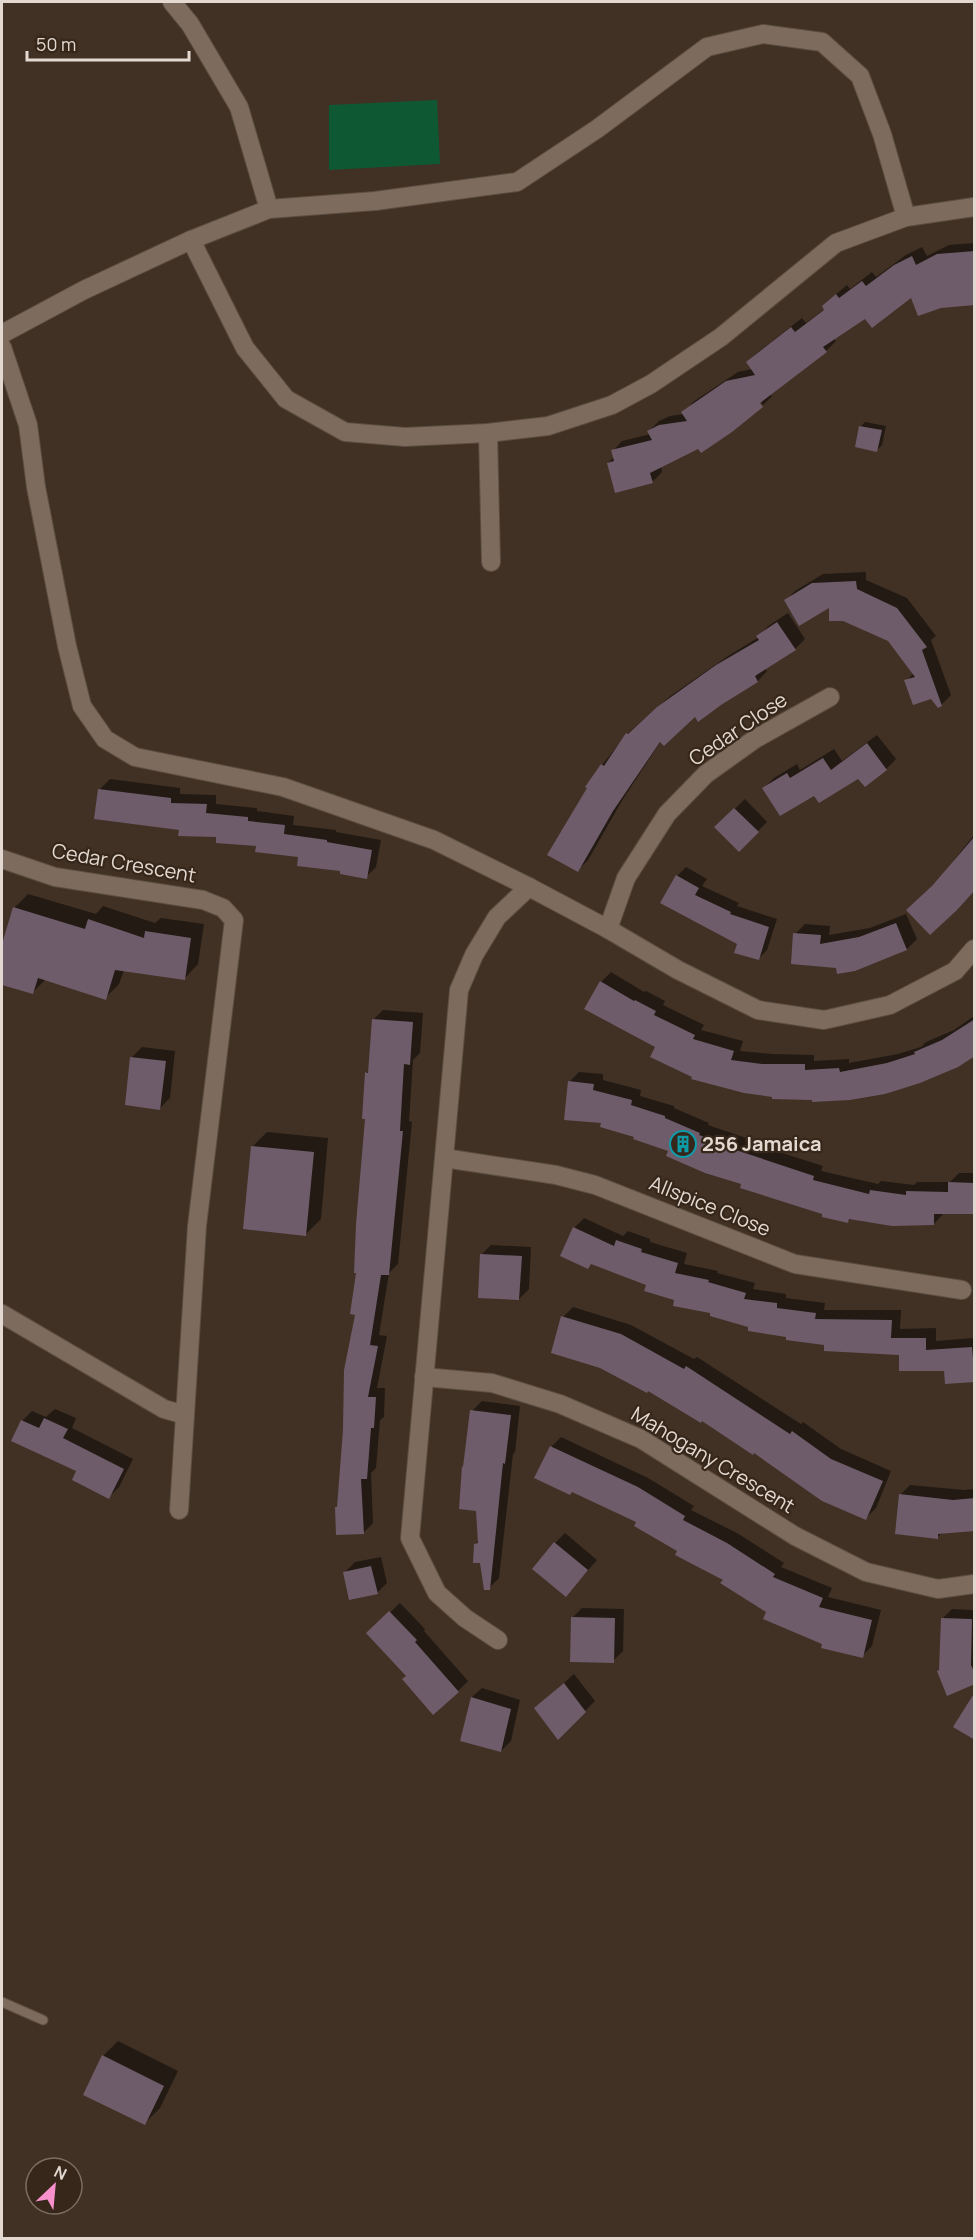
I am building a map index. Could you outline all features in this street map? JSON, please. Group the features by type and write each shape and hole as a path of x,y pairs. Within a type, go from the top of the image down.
{"street":[{"path":"172,2 190,24 239,107 269,208"},
{"path":"2,334 84,290 191,240 269,208 375,201 518,182 597,129 707,47 763,34 822,42 860,76 882,134 906,217"},
{"path":"191,240 245,348 286,399 345,432 405,437 488,433 548,426 612,405 651,384 722,337 836,243 906,217 975,207"},
{"path":"2,347 28,425 43,521 67,646 82,706 105,739 135,757 283,787 434,840 529,887 678,970 758,1010 824,1020 890,1005 955,971 975,950"},
{"path":"488,433 491,562"},
{"name":"Cedar Close","path":"608,929 626,878 667,814 706,774 755,740 830,697"},
{"name":"Cedar Crescent","path":"2,859 55,877 203,900 223,908 234,920 196,1226 185,1414"},
{"path":"498,1640 465,1618 437,1593 410,1538 459,990 474,955 497,917 529,887"},
{"name":"Allspice Close","path":"444,1158 556,1175 595,1185 795,1264 962,1290"},
{"path":"2,1314 164,1409 185,1414 179,1510"},
{"name":"Mahogany Crescent","path":"424,1377 492,1383 560,1404 630,1435 795,1536 866,1572 938,1589 975,1584"}],"lane":[{"path":"2,2002 43,2020"}],"green space":[{"path":"437,100 440,164 329,170 329,105"}],"building":[{"path":"975,251 975,305 941,308 918,316 911,298 872,328 865,319 823,347 827,352 760,403 763,407 732,432 701,453 698,449 650,473 653,483 615,493 607,463 614,461 611,450 652,440 647,431 659,425 687,421 681,412 726,381 755,375 746,362 791,327 795,332 824,310 822,306 836,294 839,298 862,281 866,286 894,265 912,256 916,265 937,254"},
{"path":"859,426 882,430 877,452 855,447"},
{"path":"856,581 857,589 897,608 927,647 922,650 942,706 938,708 931,699 913,705 904,680 915,677 888,641 843,621 829,621 829,608 799,626 784,600 812,583"},
{"path":"777,622 796,650 755,676 758,682 698,722 695,717 664,746 660,742 613,811 578,872 547,855 587,788 585,787 601,764 604,766 626,733 628,734 657,707 716,665 759,640 756,636"},
{"path":"867,743 887,770 865,787 858,779 819,803 814,796 780,816 762,788 787,773 790,778 823,758 831,770"},
{"path":"98,789 171,798 171,803 207,804 206,813 248,817 248,821 285,825 284,834 372,850 367,879 340,874 340,871 297,866 298,857 255,852 256,846 216,843 216,837 178,836 179,830 94,819"},
{"path":"734,808 759,832 739,852 714,827"},
{"path":"975,836 975,890 930,935 906,910 932,886"},
{"path":"676,875 699,888 695,895 731,912 730,914 769,927 759,960 734,953 737,944 660,903"},
{"path":"13,907 85,929 88,919 144,938 145,931 191,938 185,980 115,970 106,1000 38,978 33,994 2,985 2,944"},
{"path":"896,923 907,950 855,971 837,974 836,968 791,964 793,933 821,935 820,944 859,937"},
{"path":"600,981 656,1011 654,1015 695,1035 693,1039 734,1051 731,1060 762,1064 805,1064 805,1070 839,1068 840,1072 887,1063 915,1054 914,1052 942,1040 975,1019 975,1056 958,1067 920,1083 885,1094 850,1100 812,1102 812,1100 772,1099 772,1097 744,1093 691,1079 692,1077 650,1057 655,1047 584,1009"},
{"path":"372,1019 413,1022 410,1065 404,1064 400,1131 403,1131 389,1275 381,1275 370,1345 378,1346 368,1397 376,1397 374,1428 371,1428 367,1479 361,1479 364,1534 336,1535 335,1507 337,1507 343,1430 344,1370 355,1315 350,1314 356,1273 354,1273 356,1224 365,1119 362,1119 365,1072 368,1073"},
{"path":"130,1057 166,1061 160,1110 125,1105"},
{"path":"568,1081 594,1084 593,1090 632,1100 631,1105 665,1116 700,1133 699,1135 737,1148 736,1150 814,1176 813,1180 869,1194 870,1190 906,1195 906,1191 948,1192 948,1182 974,1183 974,1214 934,1214 934,1225 892,1226 849,1219 848,1223 822,1217 822,1214 740,1188 741,1184 705,1173 666,1156 668,1151 633,1139 634,1137 600,1127 601,1123 564,1120"},
{"path":"251,1146 314,1152 306,1236 243,1229"},
{"path":"573,1227 614,1246 616,1240 642,1249 641,1252 678,1263 675,1273 709,1280 708,1282 746,1293 744,1299 777,1303 777,1308 816,1313 815,1319 892,1320 891,1338 926,1338 926,1350 972,1347 975,1382 945,1384 944,1371 899,1371 899,1355 824,1351 824,1345 786,1340 786,1337 748,1331 748,1327 710,1316 710,1313 673,1306 674,1300 644,1291 646,1285 591,1264 588,1269 560,1256"},
{"path":"480,1254 522,1256 519,1300 478,1298"},
{"path":"561,1316 621,1334 684,1369 686,1366 790,1434 792,1431 831,1459 883,1481 866,1520 822,1501 754,1453 753,1455 702,1421 701,1423 648,1391 647,1393 600,1368 551,1353"},
{"path":"470,1410 511,1415 505,1464 503,1463 490,1590 484,1590 480,1563 473,1563 474,1544 478,1543 476,1511 459,1509"},
{"path":"44,1418 68,1429 63,1438 124,1469 109,1499 72,1480 76,1471 11,1441 21,1420 39,1428"},
{"path":"550,1446 638,1487 685,1516 683,1520 727,1543 775,1574 773,1577 823,1598 819,1607 872,1620 863,1658 821,1648 822,1644 763,1619 766,1612 720,1583 723,1580 675,1555 677,1551 634,1526 636,1522 572,1492 570,1495 534,1478"},
{"path":"899,1494 953,1500 975,1498 975,1531 938,1534 938,1539 895,1534"},
{"path":"554,1542 588,1570 566,1597 532,1569"},
{"path":"371,1566 378,1594 349,1600 343,1572"},
{"path":"389,1611 417,1640 415,1642 459,1692 433,1715 402,1679 406,1676 366,1633"},
{"path":"571,1617 615,1618 614,1663 570,1662"},
{"path":"941,1618 972,1619 971,1665 975,1674 975,1684 947,1696 937,1671 939,1670"},
{"path":"564,1683 586,1712 558,1740 534,1708"},
{"path":"975,1692 975,1740 953,1727"},
{"path":"471,1697 511,1709 501,1752 460,1741"},
{"path":"102,2055 164,2086 145,2125 83,2095"}],"place":[{"name":"256 Jamaica","path":"683,1144"}]}
